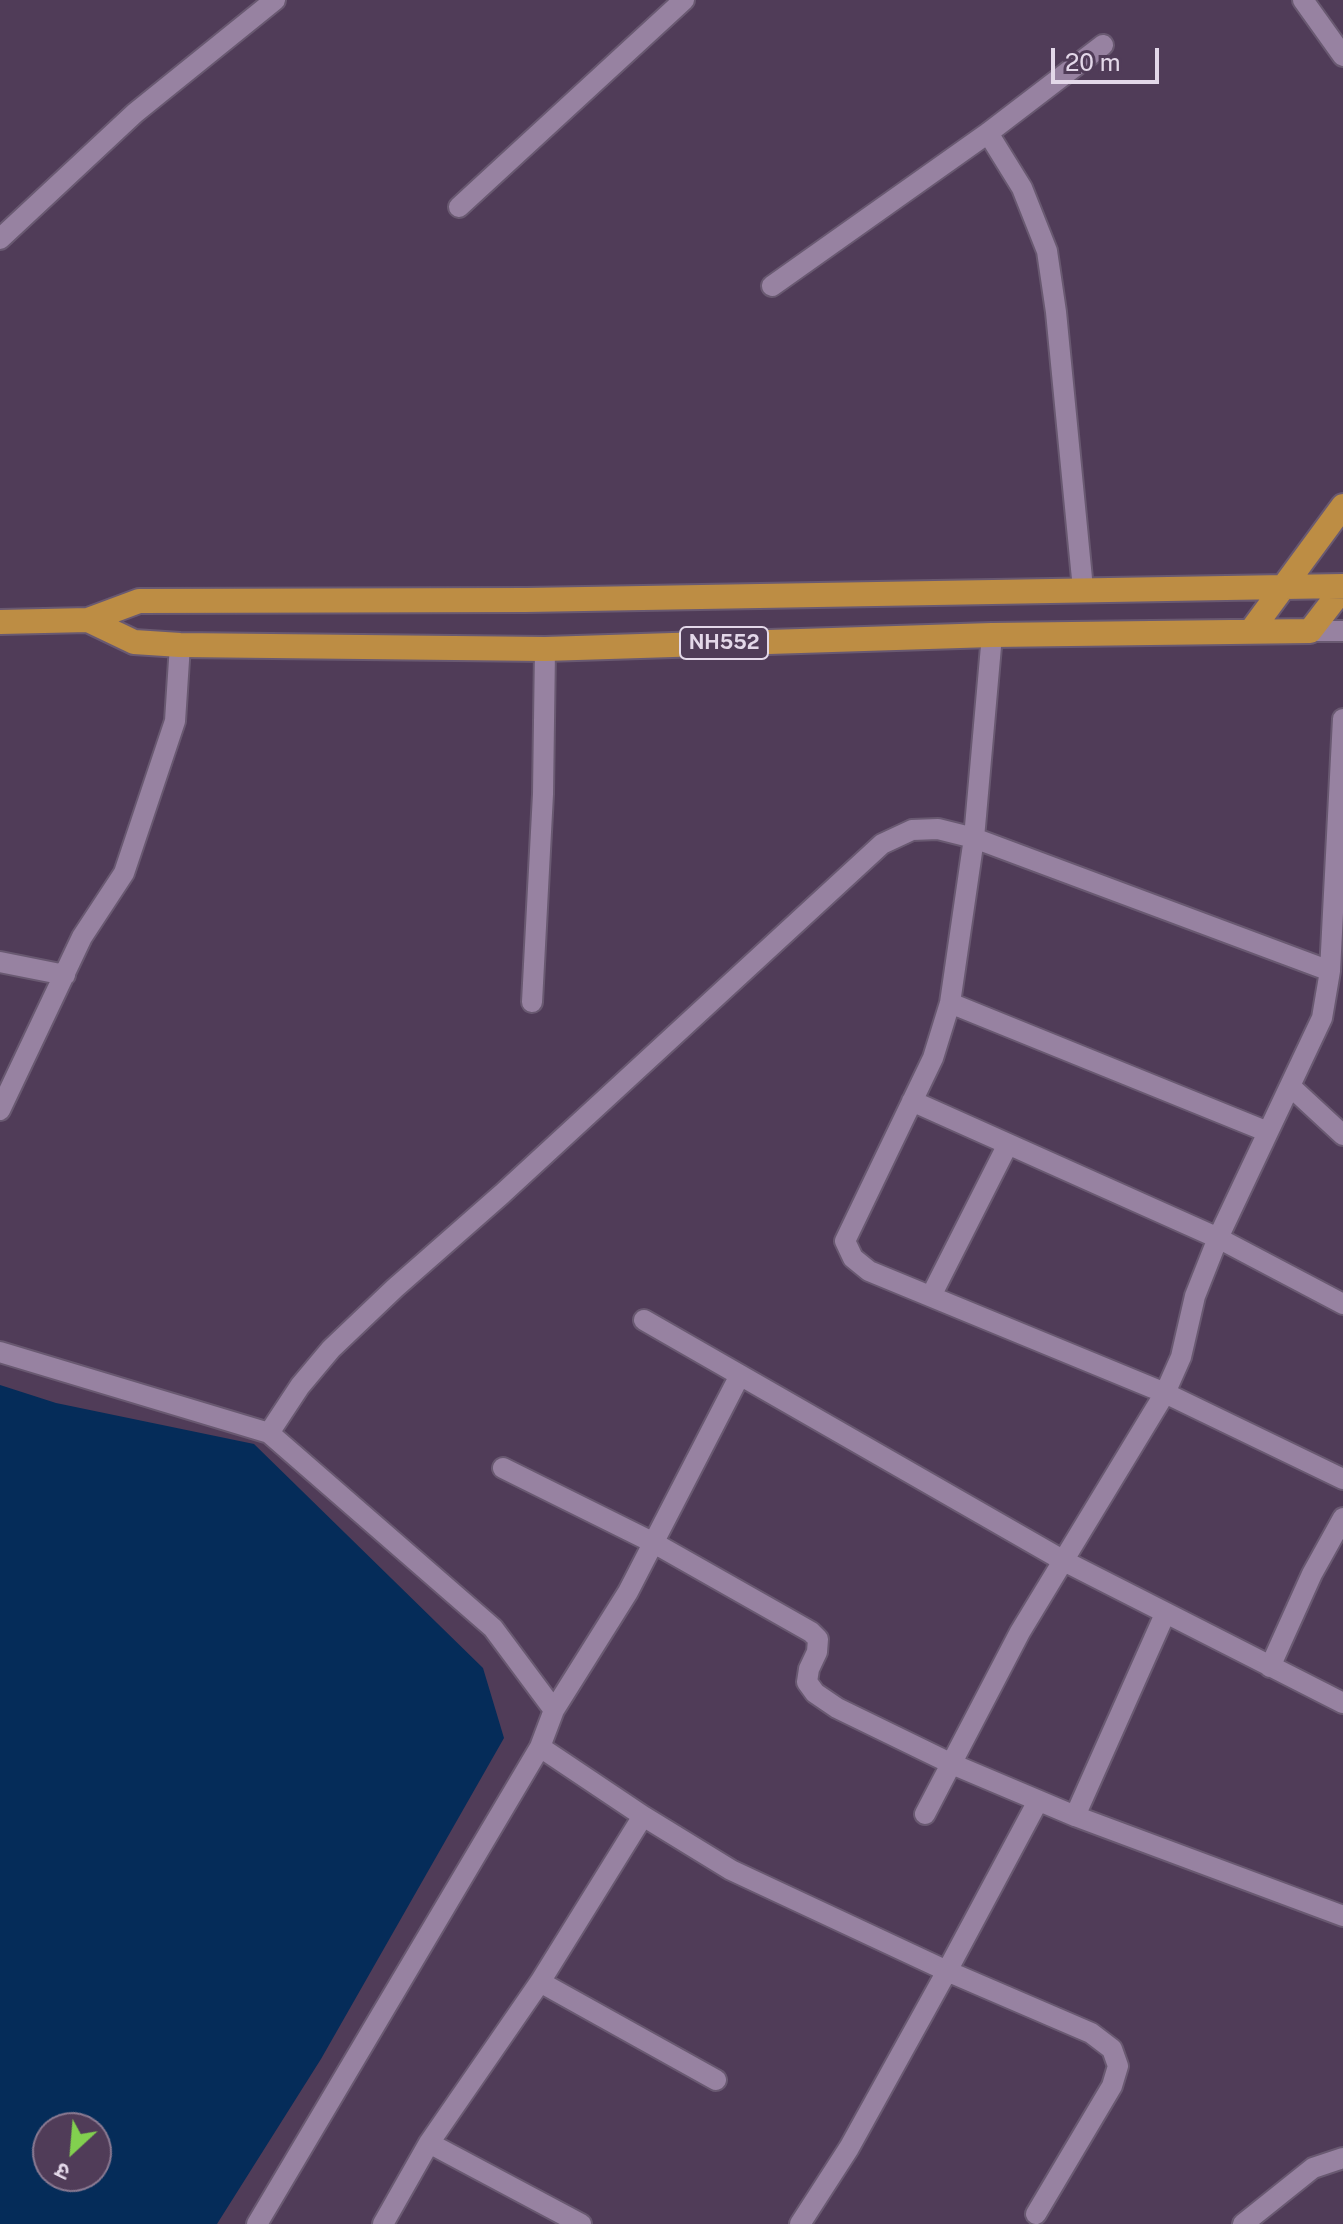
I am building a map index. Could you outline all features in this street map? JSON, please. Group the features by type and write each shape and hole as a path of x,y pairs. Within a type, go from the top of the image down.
{"highway":[{"path":"1251,631 1343,506"},
{"name":"NH552","path":"88,620 134,642 180,645 545,649 992,635 1310,631 1343,587"},
{"name":"NH552","path":"0,622 88,620 139,601 510,600 1343,587"}],"street":[{"path":"0,239 135,113 275,0"},
{"path":"459,207 684,0"},
{"path":"1303,0 1343,56"},
{"path":"772,286 988,133 1103,45"},
{"path":"988,133 1022,188 1047,251 1056,312 1083,589"},
{"path":"1310,631 1343,631"},
{"path":"992,635 974,838 950,1003 933,1058 845,1241 853,1258 869,1271 1165,1393 1343,1479"},
{"path":"0,1110 82,937 124,873 175,721 180,645"},
{"path":"532,1002 543,794 545,649"},
{"path":"925,1814 1020,1632 1165,1393 1181,1357 1195,1296 1218,1238 1322,1018 1330,971 1343,719"},
{"path":"269,1433 300,1386 331,1349 882,844 912,830 938,829 974,838 1330,971"},
{"path":"0,962 65,975"},
{"path":"950,1003 1268,1132"},
{"path":"1290,1086 1343,1135"},
{"path":"912,1101 1218,1238 1343,1304"},
{"path":"931,1296 1008,1144"},
{"path":"644,1320 1064,1561 1343,1703"},
{"path":"0,1352 269,1433 493,1628 554,1710"},
{"path":"257,2224 540,1747 554,1710 599,1642 654,1543 740,1375"},
{"path":"503,1468 654,1543 811,1632 818,1639 817,1652 807,1682 815,1693 837,1708 952,1764 1038,1801 1343,1916"},
{"path":"1270,1667 1312,1574 1343,1518"},
{"path":"1075,1816 1165,1614"},
{"path":"540,1747 731,1870 947,1971 1091,2033 1112,2049 1118,2066 1112,2086 1036,2214"},
{"path":"800,2224 849,2148 1038,1801"},
{"path":"383,2224 429,2143 540,1982 643,1816"},
{"path":"540,1982 716,2080"},
{"path":"429,2143 581,2224"},
{"path":"1243,2224 1313,2168 1343,2158"}],"water":[{"path":"0,1385 56,1403 254,1444 483,1668 504,1738 321,2059 217,2224 0,2224"}]}
